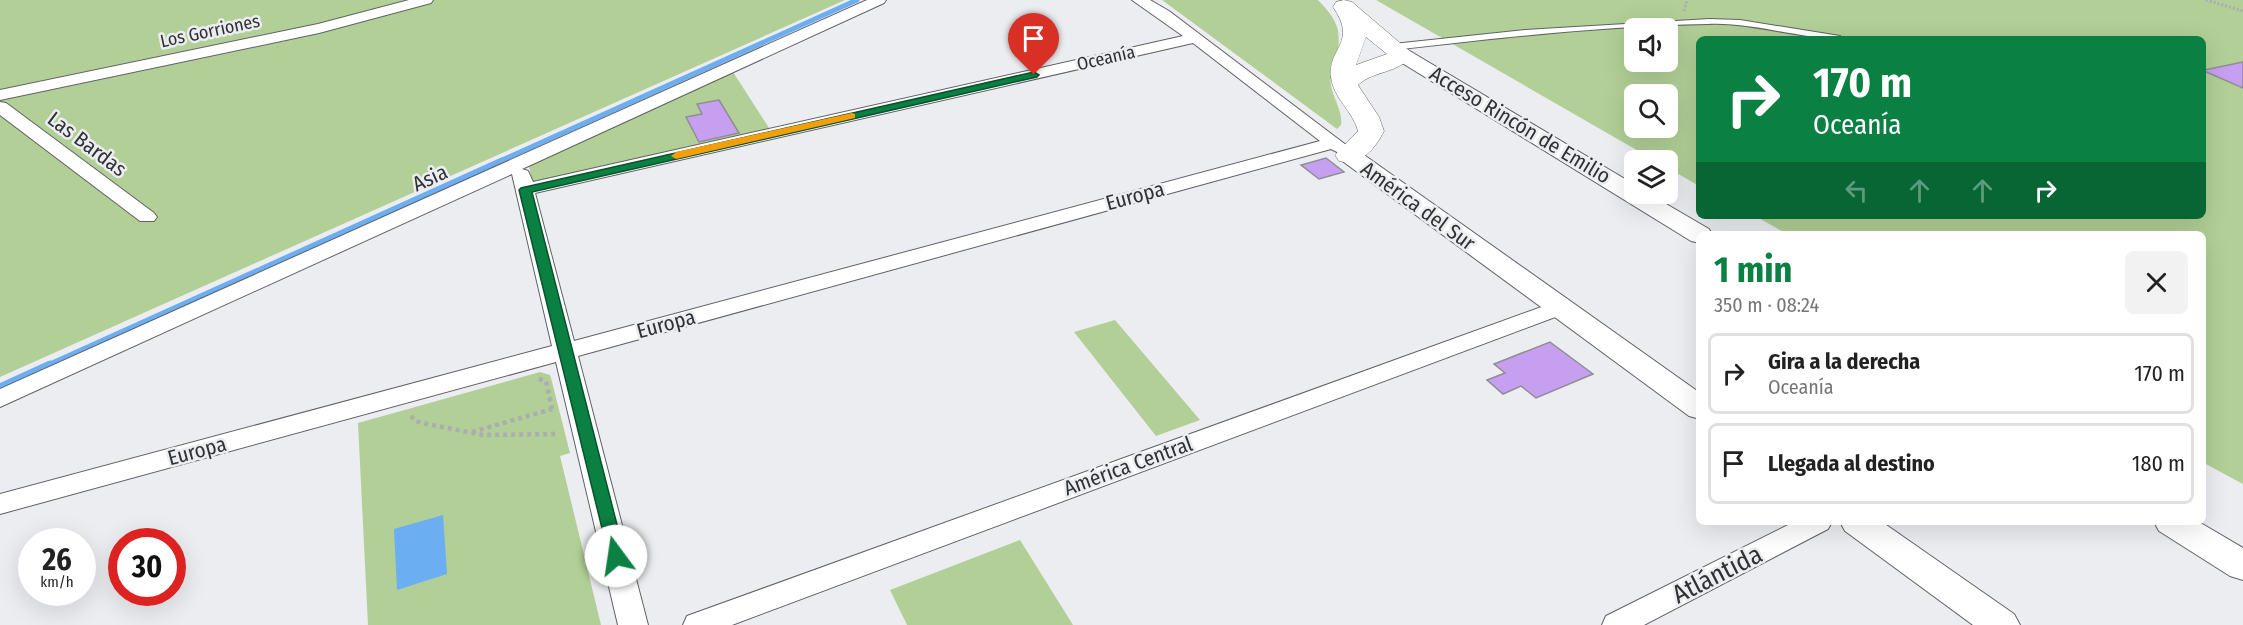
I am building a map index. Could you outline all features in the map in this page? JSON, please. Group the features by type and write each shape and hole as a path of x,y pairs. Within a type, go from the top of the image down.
{"main road":[{"name":"Acceso Rincón de Emilio","path":"1343,7 1397,50"},
{"name":"Acceso Rincón de Emilio","path":"1343,7 1355,24 1356,40 1343,70 1345,84"},
{"path":"1341,149 1365,142 1371,131 1371,126 1351,99 1345,84 1358,71 1392,61 1397,50"}],"street":[{"name":"Los Gorriones","path":"0,95 319,28 426,0"},
{"name":"Asia","path":"0,399 879,0"},
{"name":"América del Sur","path":"1139,0 1164,14 1341,149 1696,406"},
{"name":"Oceanía","path":"525,190 1196,38"},
{"name":"Acceso Rincón de Emilio","path":"1397,50 1696,233"},
{"name":"Las Bardas","path":"0,107 147,217"},
{"name":"Europa","path":"0,504 565,351 1341,149"},
{"path":"519,164 633,625"},
{"name":"América Central","path":"698,625 1558,308"},
{"name":"Atlántida","path":"1617,625 1812,525"},
{"path":"1861,525 2001,625"},
{"path":"2176,525 2243,566"}],"lane":[{"path":"1397,50 1536,32 1715,21 1761,25 1823,36"}],"path":[{"path":"2206,0 2243,11"},
{"path":"528,382 539,379 546,381 555,418"},
{"path":"468,433 552,409"},
{"path":"400,415 410,412 415,421 468,433 559,434"},
{"path":"411,416 422,413"},
{"path":"557,426 561,445"}],"green space":[{"path":"0,0 845,0 0,377"},
{"path":"1162,0 1318,0 1332,16 1338,31 1337,56 1331,83 1341,115 1341,125 1337,129"},
{"path":"1376,0 2243,0 2243,484 2206,464 2206,231 1782,231 1760,219 2206,219 2206,36 1696,36 1696,184 1678,174 1678,150 1637,150"},
{"path":"733,72 771,131 539,183 532,182 529,166"},
{"path":"1115,320 1200,420 1156,436 1074,332"},
{"path":"540,372 550,375 570,453 560,456 601,625 368,625 358,423"},
{"path":"1020,540 1073,625 907,625 890,590"}],"water":[{"path":"443,515 447,574 397,590 394,529"}],"building":[{"path":"2243,62 2243,88 2206,72 2206,70"},
{"path":"719,100 739,133 699,142 686,117 702,114 697,104"},
{"path":"1326,158 1344,172 1319,179 1301,165"},
{"path":"1550,342 1593,374 1536,398 1521,386 1503,394 1487,380 1505,373 1494,364"}],"waterway":[{"path":"498,162 857,0"},
{"path":"46,367 502,161"},
{"path":"0,388 50,365"}],"slow traffic":[{"path":"676,156 852,116"}],"route":[{"path":"616,556 525,190 1034,75"}]}
